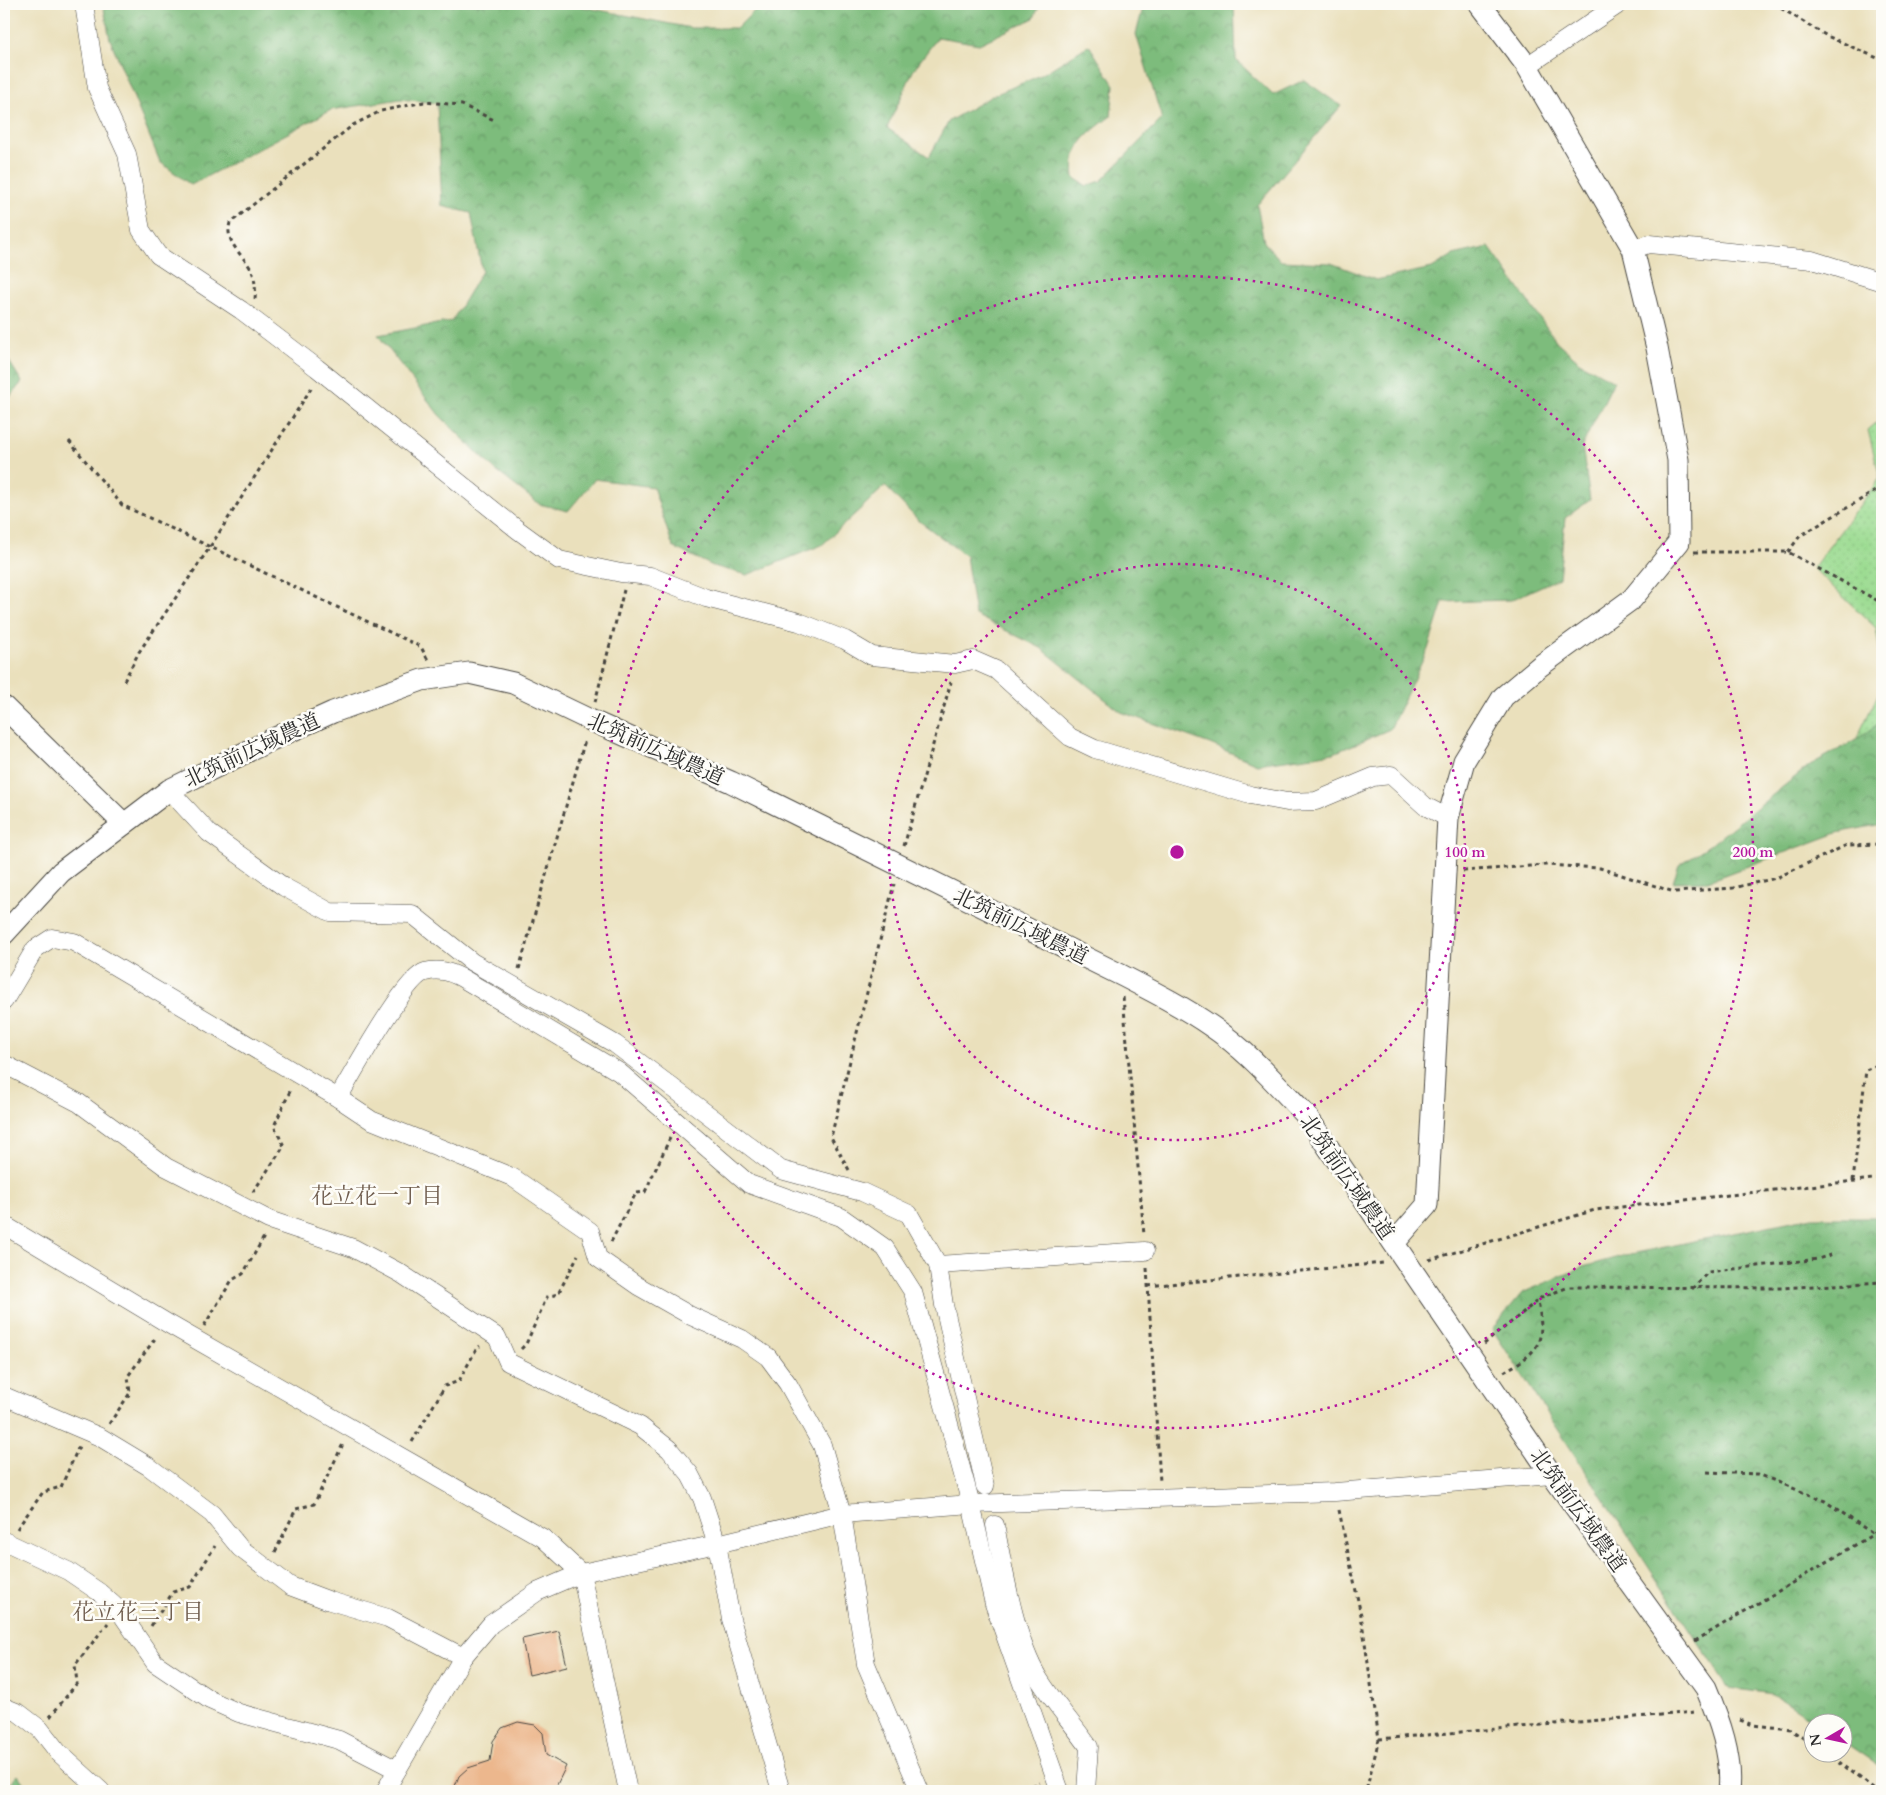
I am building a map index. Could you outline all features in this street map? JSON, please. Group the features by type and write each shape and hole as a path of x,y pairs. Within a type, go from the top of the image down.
{"street":[{"path":"84,4 97,88 127,154 140,230 158,255 248,315 322,371 518,530 559,560 628,574 650,576 706,598 799,622 845,640 872,656 956,664 973,660 996,670 1070,737 1095,749 1250,794 1287,802 1316,801 1373,777 1391,776 1425,806 1448,818"},
{"path":"1402,1256 1427,1205 1448,818 1464,761 1503,697 1540,666 1632,599 1679,542 1678,460 1657,348 1633,250 1528,66 1480,4"},
{"path":"1528,66 1619,4"},
{"path":"1633,250 1649,244 1812,260 1882,282"},
{"name":"北筑前広域農道","path":"4,934 61,872 169,790 271,740 334,712 422,680 468,673 513,683 590,720 731,782 1121,975 1169,1000 1213,1027 1256,1063 1306,1115 1552,1475 1706,1688 1715,1710 1731,1774 1729,1791"},
{"path":"4,707 124,824"},
{"path":"169,790 208,833 284,887 330,912 412,914 472,962 615,1044 780,1170 862,1192 908,1214 938,1265 944,1305 985,1486"},
{"path":"4,1001 34,949 52,938 74,942 298,1074 371,1120 512,1177 590,1230 598,1258 638,1286 691,1316 742,1339 768,1357 788,1384 822,1445 842,1514 866,1664 920,1791"},
{"path":"338,1098 406,987 424,972 446,970 619,1072 750,1184 841,1217 885,1248 913,1292 970,1504 994,1604 1057,1785"},
{"path":"4,1064 79,1103 166,1168 273,1221 352,1248 400,1272 498,1337 508,1362 640,1426 669,1449 689,1473 702,1498 717,1544 731,1619 781,1791"},
{"path":"826,1212 831,1184"},
{"path":"4,1225 167,1323 543,1538 581,1573 628,1791"},
{"path":"938,1265 1146,1252"},
{"path":"4,1396 93,1434 148,1466 212,1514 240,1548 290,1586 330,1601 388,1618 463,1657"},
{"path":"385,1791 463,1657 491,1624 537,1592 581,1573 717,1544 842,1514 970,1504 1335,1492 1552,1475"},
{"path":"995,1526 1008,1595 1038,1678 1089,1747 1086,1791"},
{"path":"6,1542 68,1571 99,1592 118,1610 155,1663 210,1700 239,1713 339,1740 397,1770"},
{"path":"4,1707 18,1713 40,1729 58,1752 100,1791"}],"path":[{"path":"1774,4 1827,36 1882,60"},
{"path":"248,315 256,298 252,272 231,242 227,231 230,223 353,124 381,112 424,102 462,105 494,120"},
{"path":"124,681 139,652 210,546 322,371"},
{"path":"69,441 122,505 421,647 438,678"},
{"path":"1788,552 1800,536 1882,487"},
{"path":"1679,542 1694,552 1788,552 1882,603"},
{"path":"514,986 590,720 628,574"},
{"path":"862,1192 831,1137 898,866 956,664"},
{"path":"1445,874 1483,868 1545,865 1600,868 1674,892 1733,888 1776,878 1847,845 1882,844"},
{"path":"1853,1181 1866,1070 1882,1063"},
{"path":"242,1206 284,1146 274,1126 298,1074"},
{"path":"598,1258 617,1235 636,1193 645,1192 678,1121"},
{"path":"1148,1286 1389,1262 1402,1256 1595,1210 1882,1178"},
{"path":"196,1339 232,1280 243,1274 273,1221"},
{"path":"508,1362 526,1344 547,1297 558,1294 590,1230"},
{"path":"1692,1289 1708,1272 1818,1260 1833,1254"},
{"path":"1469,1354 1542,1297 1569,1287 1692,1289 1820,1287 1882,1282"},
{"path":"1488,1382 1522,1362 1538,1347 1542,1326 1538,1301"},
{"path":"6,1542 43,1492 61,1486 93,1434 130,1393 128,1376 167,1323"},
{"path":"403,1458 445,1386 459,1381 476,1348 498,1337"},
{"path":"267,1568 296,1509 314,1504 351,1428"},
{"path":"1707,1472 1758,1474 1825,1501 1873,1534"},
{"path":"1335,1492 1361,1615 1380,1739 1366,1791"},
{"path":"1680,1650 1882,1529"},
{"path":"140,1644 173,1592 190,1587 224,1530"},
{"path":"40,1729 76,1683 75,1665 118,1610"},
{"path":"1380,1739 1715,1710 1753,1725 1791,1729 1804,1737"},
{"path":"1839,1762 1877,1791"},
{"path":"1017,1791 1057,1785"},
{"path":"696,1791 704,1789 706,1791"}],"green space":[{"path":"103,4 293,4 401,7 405,4 568,4 691,28 737,28 761,4 1040,4 1034,18 979,44 938,37 914,69 887,128 929,157 949,121 992,96 1041,75 1089,45 1114,85 1111,116 1082,141 1075,157 1073,166 1074,178 1087,186 1101,181 1162,119 1136,34 1144,4 1234,4 1236,60 1273,95 1304,80 1341,106 1257,205 1264,242 1281,261 1331,263 1376,280 1432,268 1453,255 1489,247 1557,342 1581,363 1614,381 1582,446 1590,500 1565,518 1559,578 1511,600 1443,602 1428,649 1390,729 1334,753 1257,764 1210,744 1121,712 1041,648 975,615 966,556 918,520 885,486 822,545 747,575 713,566 673,547 653,487 595,479 568,511 539,504 495,470 439,415 378,335 452,321 482,271 471,213 442,206 437,103 400,99 331,110 191,185 160,162 110,39"},
{"path":"4,353 22,382 4,404"},
{"path":"1882,418 1882,668 1876,628 1813,568 1880,478 1868,430"},
{"path":"1882,686 1882,721 1856,740"},
{"path":"1882,721 1882,824 1837,833 1708,881 1673,882 1679,865 1714,842 1810,765 1856,740"},
{"path":"1812,1217 1882,1217 1882,1768 1854,1749 1854,1712 1804,1712 1804,1714 1773,1694 1728,1688 1492,1329 1522,1293 1583,1267 1626,1255"},
{"path":"18,1775 29,1791 4,1791 4,1790"}],"building":[{"path":"559,1631 567,1666 529,1675 522,1639"},
{"path":"518,1722 535,1725 543,1733 546,1755 566,1766 554,1791 453,1791 459,1776 468,1768 490,1761 493,1741 502,1728"}],"district":[{"name":"花立花一丁目","path":"377,1195"},
{"name":"花立花三丁目","path":"138,1611"}]}
